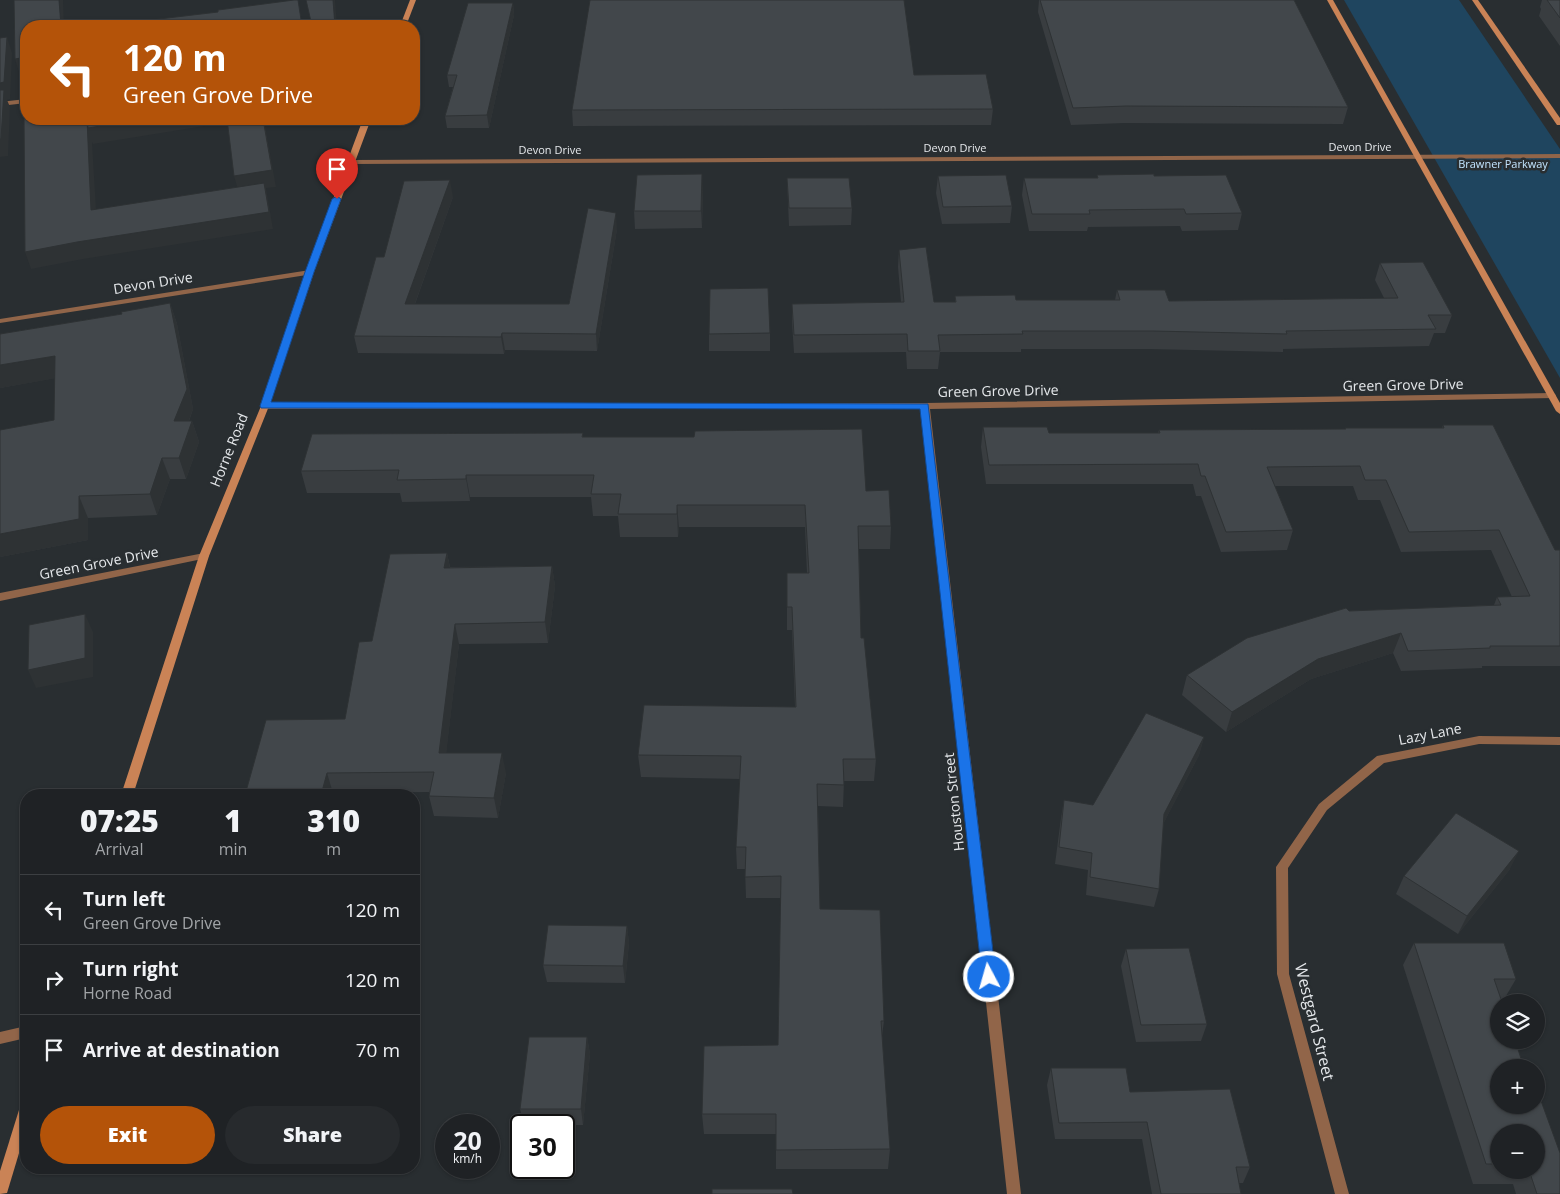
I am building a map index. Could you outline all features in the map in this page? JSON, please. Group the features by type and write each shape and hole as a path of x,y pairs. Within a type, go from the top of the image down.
{"street":[{"path":"405,20 413,0"},
{"path":"1330,0 1560,411"},
{"path":"1475,0 1560,123"},
{"path":"0,104 20,102"},
{"name":"Horne Road","path":"129,789 204,556 265,406 310,272 365,125"},
{"name":"Devon Drive","path":"350,162 1560,156"},
{"name":"Devon Drive","path":"0,321 310,272"},
{"name":"Green Grove Drive","path":"265,406 925,406 1552,396"},
{"name":"Houston Street","path":"925,406 1014,1194"},
{"name":"Green Grove Drive","path":"0,597 204,556"},
{"name":"Lazy Lane","path":"1323,807 1381,759 1479,740 1560,741"},
{"name":"Westgard Street","path":"1323,807 1282,867 1283,974 1342,1194"},
{"path":"0,1038 20,1033"},
{"path":"0,1193 20,1129"}],"green space":[{"name":"Brawner Parkway","path":"1344,0 1459,0 1560,149 1560,378"}],"building":[{"path":"14,0 59,0 61,20 20,20 20,58 15,59"},
{"path":"298,0 301,20 151,20 218,12 218,10"},
{"path":"306,0 333,0 335,20 311,20"},
{"path":"590,0 904,0 914,75 986,74 993,109 572,110"},
{"path":"1040,0 1294,0 1348,107 1126,106 1073,108"},
{"path":"1547,0 1560,0 1560,18"},
{"path":"468,3 513,3 487,115 445,116 457,75 447,75"},
{"path":"7,37 4,82 0,83 0,38"},
{"path":"0,90 4,90 1,139 0,139"},
{"path":"24,125 87,125 91,210 264,183 269,212 25,252"},
{"path":"88,125 107,125 88,128"},
{"path":"228,125 264,125 272,170 234,176"},
{"path":"702,174 701,211 634,211 637,175"},
{"path":"1154,174 1154,176 1226,175 1242,213 1186,214 1184,209 1089,210 1090,214 1032,214 1024,178 1098,178 1097,175"},
{"path":"1006,175 1012,206 943,207 938,176"},
{"path":"787,178 849,178 852,208 789,208"},
{"path":"450,180 405,304 569,304 588,208 616,213 596,334 502,333 501,337 354,336 376,257 384,257 404,181"},
{"path":"926,247 934,302 956,302 955,296 1015,295 1016,300 1120,300 1117,290 1165,290 1169,301 1398,298 1380,263 1423,262 1452,315 1428,315 1436,329 1286,331 1287,334 1022,331 1023,334 938,335 940,351 908,351 907,334 794,335 792,304 904,302 899,250"},
{"path":"768,288 770,333 709,334 710,289"},
{"path":"170,303 187,389 174,421 192,421 179,458 162,458 150,494 79,496 79,519 0,534 0,430 54,420 55,356 0,365 0,334 122,314 121,312"},
{"path":"1443,425 1493,425 1555,550 1560,550 1560,646 1490,646 1490,648 1408,651 1401,633 1318,659 1232,712 1187,675 1247,638 1346,608 1349,611 1501,605 1497,597 1530,596 1499,530 1409,532 1386,480 1365,480 1360,466 1267,467 1293,530 1226,532 1205,476 1201,476 1198,464 989,465 983,427 1047,427 1049,433 1160,433 1159,430 1444,428"},
{"path":"862,429 866,491 889,490 891,526 858,526 861,638 864,638 876,759 843,759 844,785 817,784 820,909 880,910 884,1021 881,1021 890,1149 776,1150 776,1114 702,1114 704,1046 778,1045 781,876 745,877 746,847 736,847 741,756 638,755 644,705 796,707 792,607 787,607 787,573 809,573 805,505 677,505 677,514 618,514 621,494 591,494 594,475 466,475 466,479 397,480 399,470 301,471 312,434 583,433 582,437 694,437 695,431"},
{"path":"447,553 444,568 552,566 545,622 455,624 439,753 502,753 494,798 429,796 434,772 327,773 323,789 247,789 266,720 345,719 359,642 372,641 390,554"},
{"path":"85,614 85,658 28,670 29,625"},
{"path":"1146,713 1204,737 1164,814 1159,889 1090,877 1092,853 1059,847 1064,800 1093,805"},
{"path":"1456,813 1519,851 1467,916 1404,876"},
{"path":"548,925 627,926 623,966 543,965"},
{"path":"1414,943 1504,943 1516,979 1494,979 1499,994 1490,994 1490,1049 1518,1049 1521,1059 1490,1059 1490,1114 1545,1114 1545,1112 1560,1153 1560,1194 1537,1194 1532,1179 1545,1179 1545,1124 1490,1124 1490,1164 1486,1164"},
{"path":"1189,948 1207,1024 1141,1025 1126,949"},
{"path":"529,1037 587,1037 581,1109 520,1109"},
{"path":"1051,1068 1126,1068 1130,1092 1230,1089 1250,1167 1236,1167 1241,1194 1161,1194 1147,1122 1059,1123"},
{"path":"712,1189 792,1189 793,1194 712,1194"}],"route":[{"path":"337,199 310,272 265,406 925,406 989,977"}]}
